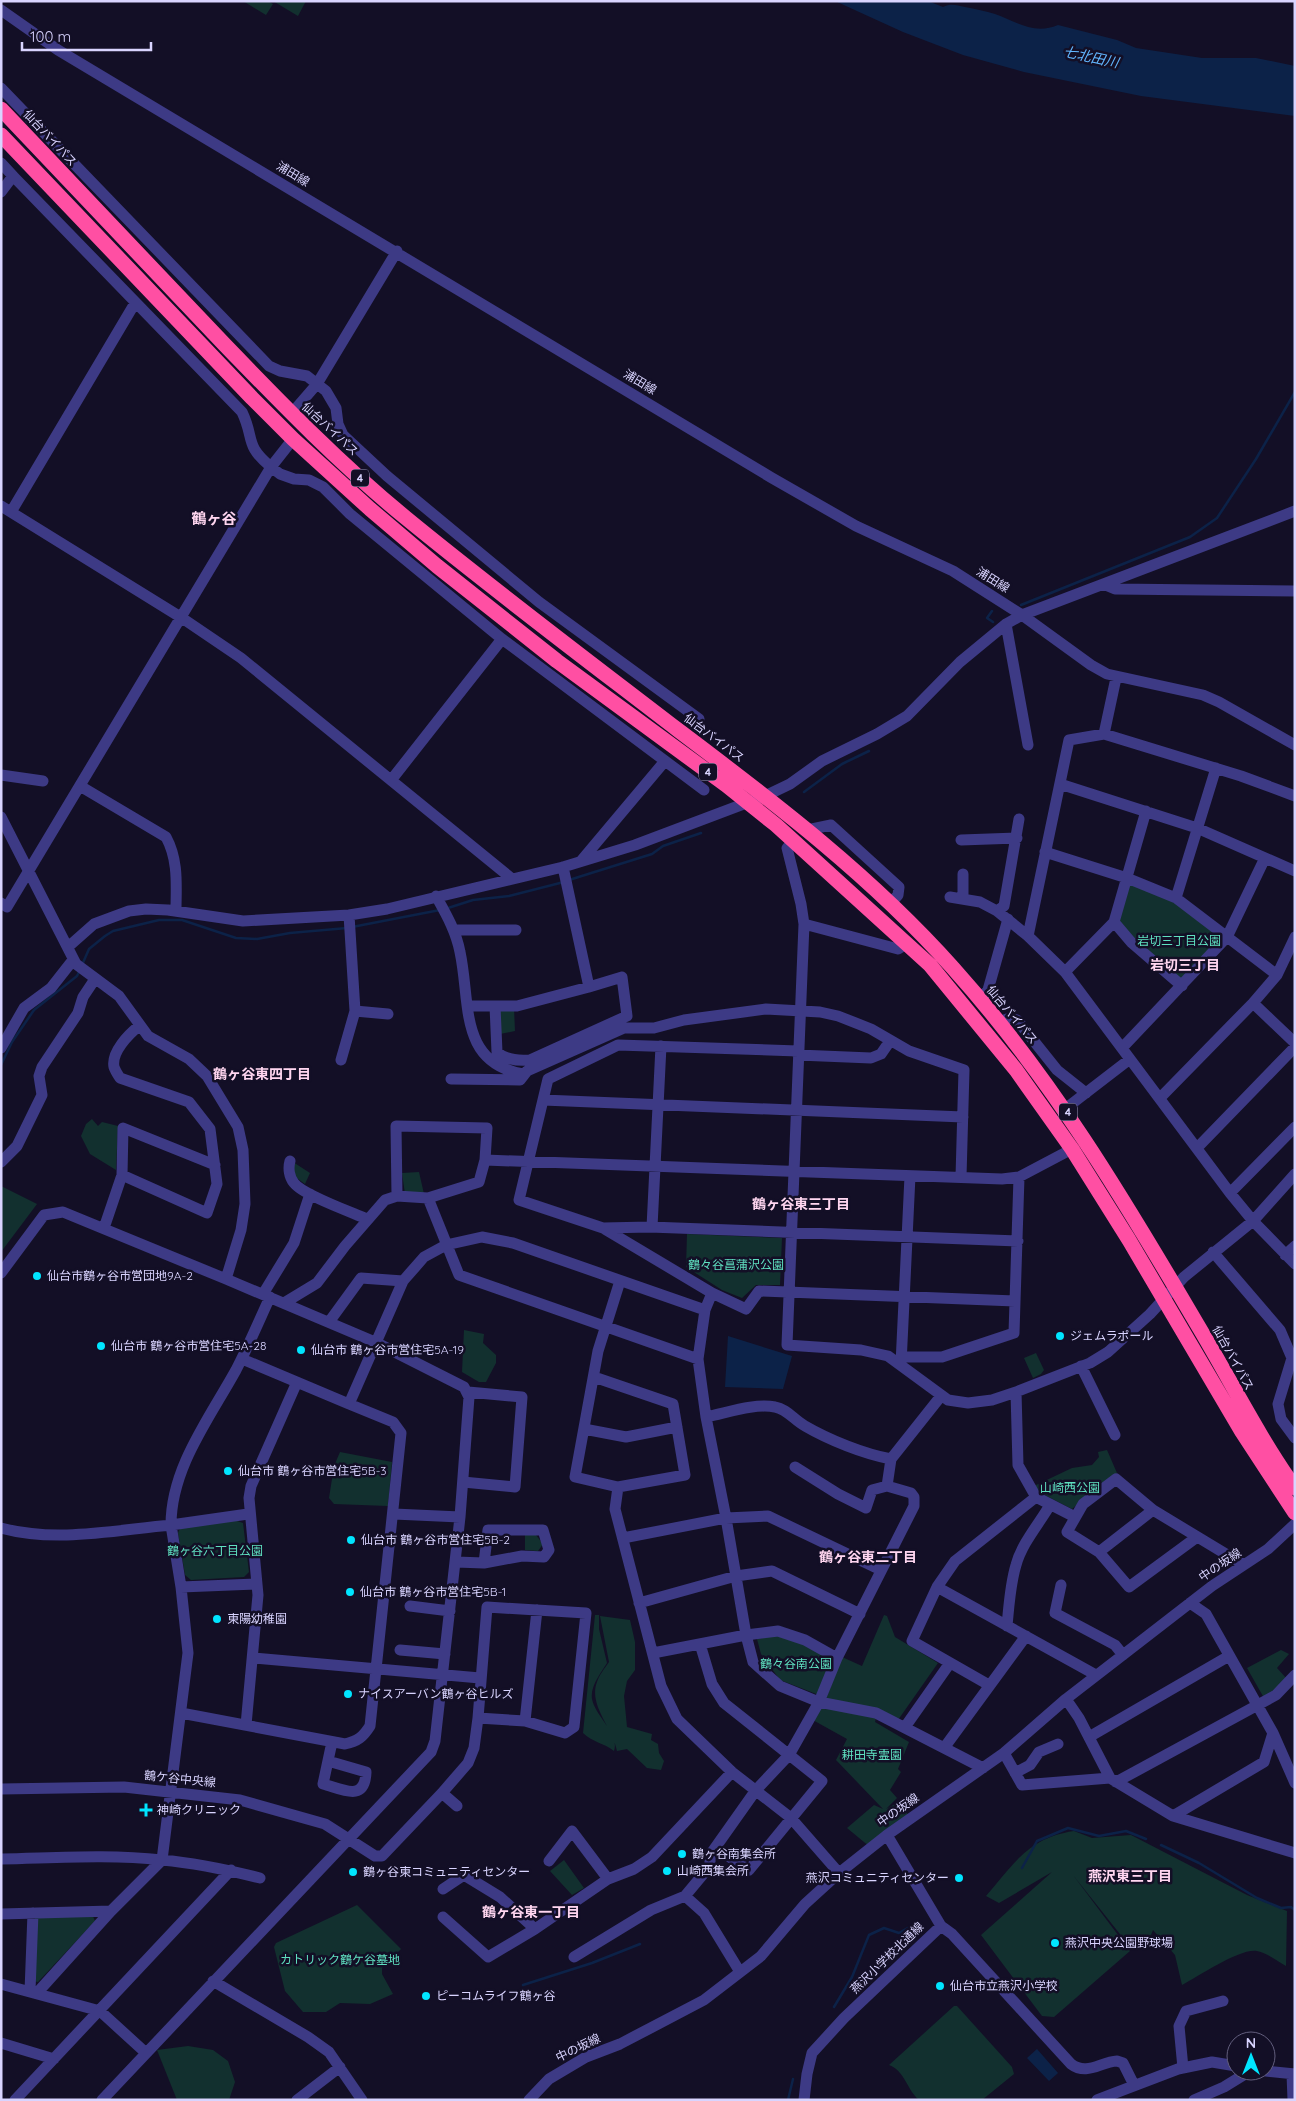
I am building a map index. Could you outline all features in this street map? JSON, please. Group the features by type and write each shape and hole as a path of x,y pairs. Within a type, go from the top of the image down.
{"highway":[{"name":"仙台バイパス","path":"1,108 291,414 402,515 561,642 765,796 807,830 890,904 947,961 999,1022 1065,1109 1107,1172 1176,1287 1267,1449 1295,1488"},
{"name":"4","path":"1,135 293,439 422,554 557,661 794,840 930,965 1010,1062 1072,1149 1242,1432 1295,1514"}],"street":[{"name":"浦田線","path":"1,10 58,50 397,251 772,478 856,526 953,571 1022,615 1090,665 1116,678 1202,695 1219,702 1295,745"},
{"path":"1,88 269,366 280,371 307,376 332,398 343,435 387,476 539,602 699,719"},
{"path":"1,164 242,412 247,423 252,447 258,456 280,474 294,479 309,480 324,487 350,514 502,639 704,790"},
{"path":"1,192 14,176"},
{"path":"291,414 317,384 397,251"},
{"path":"135,303 6,509 182,618 240,658 392,779 511,878"},
{"path":"3,908 28,872 271,467 293,439"},
{"path":"580,862 635,845 765,796 790,784 822,761 908,716 960,662 1006,624 1022,615 1295,511"},
{"path":"1103,584 1114,589 1295,591"},
{"path":"1006,624 1028,745"},
{"path":"392,779 502,639"},
{"path":"547,673 557,661"},
{"path":"1104,734 1116,678"},
{"path":"1028,936 1069,740 1104,734 1216,768 1295,796"},
{"path":"68,947 94,924 110,916 146,909 243,921 350,922 386,909 511,878 565,876 580,862 665,761"},
{"path":"1176,898 1216,768"},
{"path":"1,776 43,781"},
{"path":"1060,784 1197,828 1295,871"},
{"path":"80,786 166,838 172,848 176,865 176,912"},
{"path":"1065,972 1114,922 1146,811"},
{"path":"1,816 28,872 78,965 128,1006 139,1026 148,1036 189,1059 207,1076 238,1126 243,1150 245,1204 241,1230 226,1279"},
{"path":"997,911 1004,906 1019,818"},
{"path":"966,842 1017,838"},
{"path":"794,840 787,848 804,924 792,1172 787,1344 861,1350 888,1356 902,1362 941,1396 968,1403 992,1400 1016,1392 1081,1366 1108,1352 1213,1252 1252,1221 1295,1174"},
{"path":"1046,852 1126,878 1176,898 1277,975"},
{"path":"1122,1048 1227,937 1265,858"},
{"path":"963,874 963,899"},
{"path":"565,876 589,987"},
{"path":"436,896 454,930 461,953 468,1006 478,1048 495,1065 523,1074"},
{"path":"950,897 980,902 997,911 1028,936 1065,972 1252,1221 1295,1264"},
{"path":"980,1000 988,990 1008,919"},
{"path":"341,1060 355,1011 350,922"},
{"path":"1114,922 1131,942 1182,986"},
{"path":"804,924 898,948 908,943"},
{"path":"454,930 498,925 516,930"},
{"path":"1160,1098 1253,1003 1277,975 1295,937"},
{"path":"1,1048 24,1008 78,965"},
{"path":"468,1006 495,1006 517,1006 622,977 627,1016 530,1060 520,1061 502,1057 497,1052 495,1006"},
{"path":"1,1162 17,1146 42,1095 39,1076 42,1067 78,1013 83,996 95,978"},
{"path":"1253,1003 1295,1043"},
{"path":"451,1078 520,1080 523,1074 624,1028 654,1028 684,1020 766,1009 820,1012 838,1016 871,1029 909,1051 964,1070 961,1177"},
{"path":"355,1011 388,1014"},
{"path":"999,1022 1010,1018 1017,1020 1057,1070 1086,1093"},
{"path":"122,1175 207,1213 217,1184 210,1129 189,1102 120,1078 114,1068 115,1056 131,1032 139,1026"},
{"path":"890,1041 881,1054 871,1058 618,1045 548,1079 520,1200 603,1228 712,1293 746,1309 759,1291 1015,1300"},
{"path":"652,1227 661,1046"},
{"path":"1197,1148 1295,1047"},
{"path":"1065,1109 1130,1059"},
{"path":"543,1100 963,1117"},
{"path":"284,1303 317,1283 380,1204 397,1196 428,1198 479,1182 485,1160 487,1128 396,1126 397,1196"},
{"path":"1230,1193 1295,1127"},
{"path":"104,1228 122,1175 123,1128 216,1165"},
{"path":"485,1160 910,1176 1020,1177 1072,1149"},
{"path":"290,1161 288,1169 294,1183 310,1194 367,1219"},
{"path":"902,1362 910,1176"},
{"path":"902,1362 942,1357 1014,1333 1020,1177"},
{"path":"34,1992 162,1860 188,1653 171,1507 179,1474 242,1359 267,1296 294,1243 310,1194"},
{"path":"428,1198 459,1275 698,1360"},
{"path":"1,1273 44,1215 63,1212 330,1322 375,1342 464,1387 468,1392 456,1562 435,1741 431,1752 102,2100"},
{"path":"603,1228 652,1227 1018,1241"},
{"path":"350,1404 375,1342 403,1281 424,1257 446,1245 482,1237 513,1243 705,1310"},
{"path":"1285,1255 1295,1246"},
{"path":"1213,1252 1280,1330 1294,1357 1278,1404 1281,1419 1295,1438"},
{"path":"330,1322 361,1278 403,1281"},
{"path":"594,1377 673,1404 686,1475 618,1487 575,1477 584,1428 594,1377 604,1328 620,1281"},
{"path":"712,1293 705,1310 698,1360 706,1417 746,1635 753,1662 780,1686 819,1702 876,1713 982,1768"},
{"path":"181,1713 345,1744 356,1742 370,1726 394,1514 401,1433 393,1422 242,1359"},
{"path":"1081,1366 1115,1435"},
{"path":"246,1725 258,1596 248,1514 251,1486 297,1382"},
{"path":"463,1482 515,1486 522,1397 468,1392"},
{"path":"1016,1392 1018,1465 1036,1497 1075,1517"},
{"path":"887,1486 891,1459 941,1396"},
{"path":"706,1417 759,1407 775,1407 786,1411 804,1425 872,1455 891,1459"},
{"path":"584,1428 626,1437 677,1427"},
{"path":"574,1957 651,1910 685,1896 710,1866 710,1856 756,1790 789,1755 819,1702 837,1658 914,1506 914,1497 911,1493 887,1486 872,1490 866,1508 838,1494 795,1467"},
{"path":"1196,1537 1129,1587 1099,1552 1067,1532 1083,1504 1116,1479 1154,1510 1196,1537 1244,1564"},
{"path":"618,1487 615,1510 661,1686 677,1719 732,1772 791,1818 839,1873"},
{"path":"989,1685 912,1641 937,1587 955,1561 1036,1497"},
{"path":"1007,1626 1012,1579 1016,1563 1022,1549 1050,1505"},
{"path":"1099,1552 1154,1510"},
{"path":"1,1528 47,1537 172,1525 248,1514"},
{"path":"394,1514 460,1517"},
{"path":"623,1538 726,1518 768,1516 880,1570"},
{"name":"中の坂線","path":"529,2100 549,2079 586,2057 620,2044 704,2000 761,1956 806,1904 839,1873 887,1835 1004,1753 1096,1675 1190,1603 1268,1549 1295,1524"},
{"path":"456,1562 484,1563 522,1556 544,1557 550,1550 542,1530 488,1530 484,1563"},
{"path":"640,1603 736,1576 772,1571 860,1614"},
{"path":"181,1587 256,1584"},
{"path":"1061,1585 1055,1613 1115,1645 1123,1655"},
{"path":"937,1587 1096,1675"},
{"path":"1190,1603 1206,1614 1292,1765 1295,1783"},
{"path":"413,1604 450,1610"},
{"path":"457,1806 442,1793 468,1763 474,1748 487,1607 586,1613 574,1727 565,1733 525,1721 478,1718"},
{"path":"525,1721 537,1610"},
{"path":"653,1653 746,1635 778,1631 806,1640 837,1658"},
{"path":"944,1748 1026,1636"},
{"path":"700,1644 712,1684 724,1703 822,1781 749,1870 716,1848"},
{"path":"407,1648 445,1654"},
{"path":"1089,1737 1229,1656"},
{"path":"252,1658 480,1678"},
{"path":"905,1727 950,1663"},
{"path":"1004,1753 1022,1785 1113,1780 1257,1706 1276,1695 1295,1675"},
{"path":"1066,1699 1113,1780 1172,1816 1295,1853"},
{"path":"1172,1816 1264,1762 1273,1733"},
{"path":"328,1761 332,1742"},
{"path":"1015,1773 1030,1765 1039,1752 1058,1744"},
{"path":"443,1917 488,1957 535,1929 608,1879 634,1869 652,1857 732,1772"},
{"name":"鶴ケ谷中央線","path":"1,1789 124,1787 240,1800 325,1824 375,1856 382,1856 442,1793"},
{"path":"549,1862 572,1831 608,1879"},
{"name":"燕沢小学校北通線","path":"804,2100 812,2053 844,2018 942,1926 887,1835"},
{"path":"1,1859 118,1858 162,1860 231,1870 260,1878"},
{"path":"15,2100 231,1870"},
{"path":"443,1889 464,1874 500,1897 535,1929"},
{"path":"685,1896 704,1913 740,1972"},
{"path":"1,1914 111,1911"},
{"path":"32,1913 34,1992"},
{"path":"942,1926 952,1934 1077,2068 1086,2070 1112,2061 1123,2063 1134,2085"},
{"path":"214,1981 308,2037 329,2052 362,2100"},
{"path":"1,1984 100,2010 146,2053"},
{"path":"1183,2068 1179,2026 1186,2011 1223,2001"},
{"path":"1,2043 54,2059"},
{"path":"1097,2100 1183,2068 1212,2062 1226,2064"},
{"path":"297,2100 340,2067"},
{"path":"1276,2072 1293,2074 1293,2100"},
{"path":"1194,2100 1234,2081"}],"green space":[{"path":"243,1 268,1 273,4 266,15"},
{"path":"273,1 306,1 298,16"},
{"name":"岩切三丁目公園","path":"1130,883 1171,900 1217,934 1220,941 1181,980 1177,979 1118,922"},
{"path":"502,1008 514,1008 515,1031 500,1034 498,1013"},
{"path":"92,1119 98,1126 102,1122 118,1126 116,1170 90,1154 81,1136 86,1124"},
{"path":"293,1162 310,1173 305,1184 294,1176"},
{"path":"419,1172 424,1194 405,1194 402,1173"},
{"path":"1,1186 37,1204 1,1252"},
{"name":"鶴々谷菖蒲沢公園","path":"687,1234 782,1238 780,1285 756,1285 742,1298 722,1290 686,1267"},
{"path":"464,1330 484,1334 483,1343 496,1355 496,1363 486,1382 479,1382 462,1372"},
{"path":"1036,1353 1044,1370 1033,1378 1024,1358"},
{"name":"山崎西公園","path":"1107,1450 1117,1473 1072,1509 1037,1491 1034,1486 1072,1468 1092,1465 1099,1457 1098,1452"},
{"path":"340,1452 392,1462 388,1506 334,1504 329,1498 334,1466"},
{"name":"鶴ヶ谷六丁目公園","path":"234,1520 243,1523 249,1572 244,1577 191,1580 185,1575 178,1533 180,1528"},
{"path":"525,1534 536,1535 543,1544 538,1551 525,1550"},
{"path":"595,1615 599,1615 599,1629 607,1663 594,1685 592,1699 614,1738 614,1751 583,1733"},
{"path":"884,1615 887,1616 895,1637 938,1663 898,1720 826,1699 842,1657 862,1666"},
{"path":"600,1616 630,1620 635,1642 635,1670 627,1681 624,1696 627,1727 652,1734 651,1740 658,1744 659,1753 664,1761 661,1770 647,1768 627,1749 617,1751 615,1742 598,1708 595,1691 597,1682 609,1662"},
{"name":"鶴々谷南公園","path":"779,1635 803,1644 832,1660 819,1695 780,1680 761,1654 757,1639"},
{"path":"1281,1650 1289,1654 1277,1668 1287,1679 1264,1698 1247,1668"},
{"name":"耕田寺霊園","path":"821,1707 876,1718 875,1722 909,1742 898,1769 901,1772 890,1790 897,1798 886,1809 899,1802 909,1816 870,1847 847,1828 874,1805 883,1809 836,1760 847,1739 811,1719"},
{"path":"1074,1831 1092,1838 1131,1835 1247,1895 1287,1911 1286,1966 1264,1953 1250,1951 1230,1958 1182,1985 1175,1955 1153,1930 1151,1935 1133,1949 1131,1948 1073,1875 1130,1951 1054,2017 1042,2016 981,1935 1052,1872 999,1903 986,1896 1014,1863 1034,1846 1058,1834"},
{"path":"564,1860 584,1888 572,1895 550,1871"},
{"name":"カトリック鶴ケ谷墓地","path":"357,1905 401,1949 382,1968 382,1974 393,1994 370,2004 340,2003 326,2012 303,2012 285,1991 274,1947 276,1943"},
{"path":"92,1914 95,1921 38,1982 32,1981 35,1916"},
{"path":"954,2006 957,2006 1012,2067 1014,2074 982,2100 919,2100 899,2072 889,2065"},
{"path":"188,2046 213,2050 228,2061 235,2082 229,2100 177,2100 157,2050"}],"water":[{"name":"七北田川","path":"835,1 928,1 943,7 954,5 988,12 1033,28 1041,29 1058,25 1117,40 1136,48 1202,58 1256,58 1295,66 1295,116 1141,96 1024,72 963,55 903,32"},
{"path":"728,1336 792,1356 783,1389 725,1387"},
{"path":"1037,2049 1058,2073 1049,2081 1027,2058"}],"waterway":[{"path":"1021,605 1190,537 1217,518 1256,459 1295,392"},
{"path":"992,611 987,618 993,622"},
{"path":"804,792 842,764 869,751"},
{"path":"569,880 652,854 663,846 701,833"},
{"path":"448,908 473,900 509,896 564,882"},
{"path":"352,927 440,910"},
{"path":"82,965 89,949 113,931 159,920 182,920 236,938 257,939 290,933 347,928"},
{"path":"1,1065 12,1042 34,1010 77,976 80,970"},
{"path":"1022,1868 1037,1841 1068,1828 1099,1836 1126,1831 1146,1839"},
{"path":"1161,1845 1199,1863 1257,1898 1281,1908 1291,1907 1295,1910"},
{"path":"834,2007 852,1977 869,1935 884,1928 899,1933 913,1925 920,1931"},
{"path":"523,1985 592,1963 640,1944"},
{"path":"788,2100 793,2079"}],"place":[{"name":"仙台市鶴ヶ谷市営団地9A-2","path":"37,1276"},
{"name":"ジェムラポール","path":"1060,1336"},
{"name":"仙台市 鶴ヶ谷市営住宅5A-28","path":"101,1346"},
{"name":"仙台市 鶴ヶ谷市営住宅5A-19","path":"301,1350"},
{"name":"仙台市 鶴ヶ谷市営住宅5B-3","path":"228,1471"},
{"name":"仙台市 鶴ヶ谷市営住宅5B-2","path":"351,1540"},
{"name":"仙台市 鶴ヶ谷市営住宅5B-1","path":"350,1592"},
{"name":"東陽幼稚園","path":"217,1619"},
{"name":"ナイスアーバン鶴ヶ谷ヒルズ","path":"348,1694"},
{"name":"神崎クリニック","path":"146,1810"},
{"name":"鶴ヶ谷南集会所","path":"682,1854"},
{"name":"山崎西集会所","path":"667,1871"},
{"name":"鶴ヶ谷東コミュニティセンター","path":"353,1872"},
{"name":"燕沢コミュニティセンター","path":"959,1878"},
{"name":"燕沢中央公園野球場","path":"1055,1943"},
{"name":"仙台市立燕沢小学校","path":"940,1986"},
{"name":"ピーコムライフ鶴ヶ谷","path":"426,1996"}],"district":[{"name":"鶴ヶ谷","path":"214,519"},
{"name":"岩切三丁目","path":"1185,965"},
{"name":"鶴ヶ谷東四丁目","path":"262,1074"},
{"name":"鶴ヶ谷東三丁目","path":"801,1204"},
{"name":"鶴ヶ谷東二丁目","path":"868,1557"},
{"name":"燕沢東三丁目","path":"1130,1876"},
{"name":"鶴ヶ谷東一丁目","path":"531,1912"}]}
